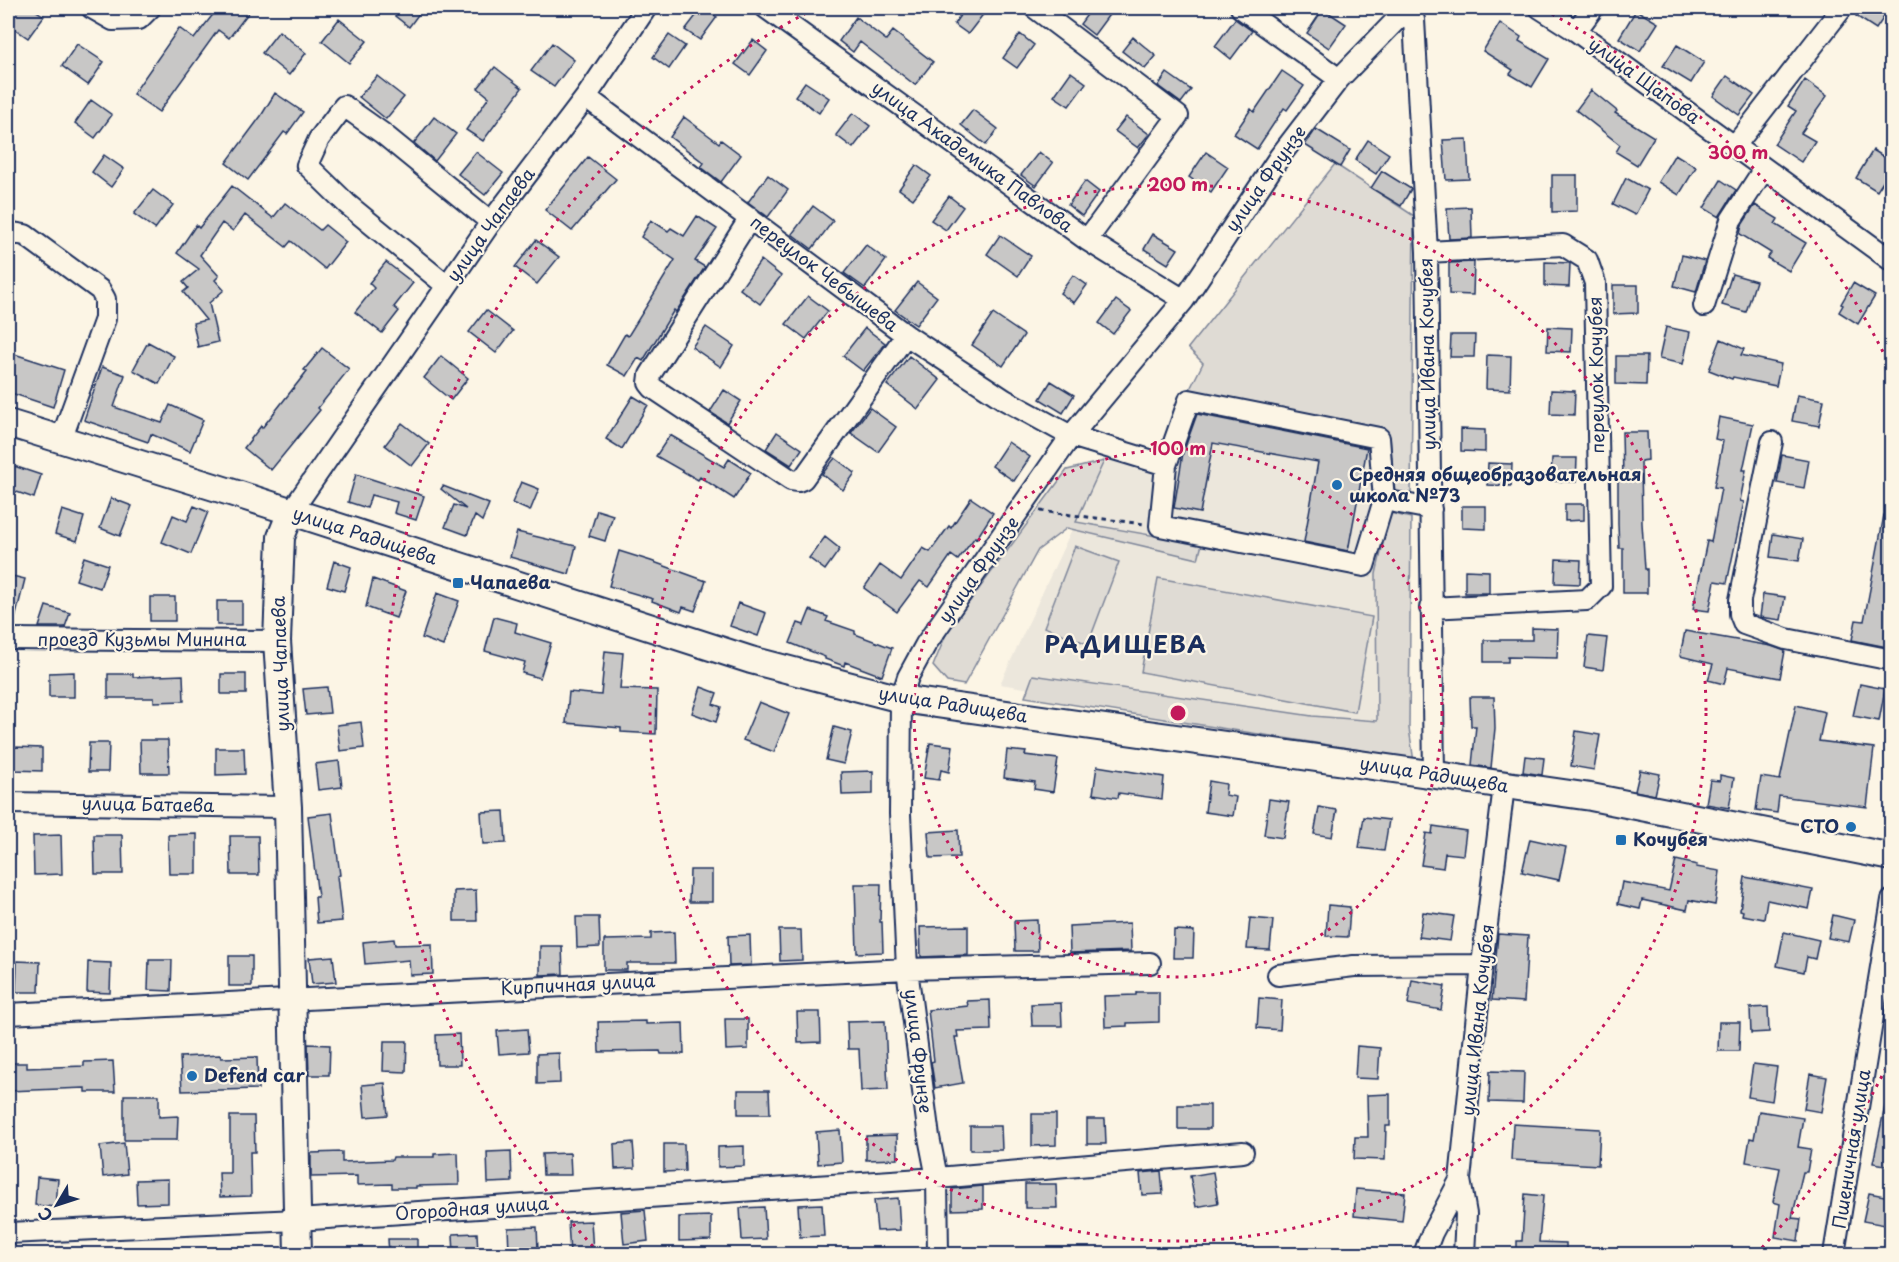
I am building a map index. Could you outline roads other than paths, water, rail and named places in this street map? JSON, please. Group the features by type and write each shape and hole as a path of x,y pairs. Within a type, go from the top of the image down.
{"main road":[{"name":"улица Радищева","path":"8,423 751,660 901,699 1592,797 1892,857"},
{"name":"улица Чапаева","path":"291,512 280,537 277,641 288,807 298,1254"}],"street":[{"path":"92,8 113,20 140,19 150,8"},
{"name":"улица Чапаева","path":"291,512 491,222 586,97 646,8"},
{"name":"улица Академика Павлова","path":"766,8 1088,240 1184,300"},
{"path":"1035,8 1178,116 1088,240"},
{"path":"1241,8 1339,79"},
{"name":"улица Фрунзе","path":"938,1254 937,1178 929,1137 908,969 900,814 901,699 908,677 926,644 1071,436 1184,300 1280,156 1339,79 1409,8"},
{"name":"улица Ивана Кочубея","path":"1409,8 1413,20 1427,252 1434,774"},
{"name":"улица Щапова","path":"1540,8 1576,31 1892,261"},
{"path":"1576,31 1593,8"},
{"path":"1734,147 1842,8"},
{"name":"переулок Чебышева","path":"586,97 906,335 1005,400 1071,436 1166,465"},
{"path":"447,286 347,204 308,165 319,139 344,106 382,133 491,222"},
{"path":"1704,306 1731,220 1764,169"},
{"path":"750,218 650,375 649,383 653,388 791,480 798,481 803,479 906,335"},
{"path":"8,236 13,233 25,235 100,290 105,299 105,319 61,440"},
{"name":"переулок Кочубея","path":"1427,252 1563,245 1587,260 1595,283 1601,586 1587,600 1430,608"},
{"path":"1189,400 1379,438 1384,500 1364,566 1160,526 1166,465 1189,400"},
{"path":"1772,442 1740,600 1744,624 1786,639 1892,660"},
{"path":"1384,500 1431,509"},
{"name":"проезд Кузьмы Минина","path":"8,639 277,641"},
{"name":"улица Ивана Кочубея","path":"1464,1254 1466,1214 1460,1180 1482,965 1504,786"},
{"name":"улица Батаева","path":"8,803 288,807"},
{"name":"Пшеничная улица","path":"1834,1254 1892,900"},
{"name":"Кирпичная улица","path":"8,1014 908,969 1150,963"},
{"path":"1278,975 1354,966 1482,965"},
{"name":"Огородная улица","path":"8,1233 297,1220 937,1178 1243,1152"},
{"path":"1424,1254 1432,1233 1460,1180"}],"place":[{"name":"Средняя общеобразовательная школа №73","path":"1337,485"},
{"name":"Чапаева","path":"458,583"},
{"name":"СТО","path":"1851,827"},
{"name":"Кочубея","path":"1621,840"},
{"name":"Defend car","path":"192,1076"}],"district":[{"name":"РАДИЩЕВА","path":"1126,645"}]}
